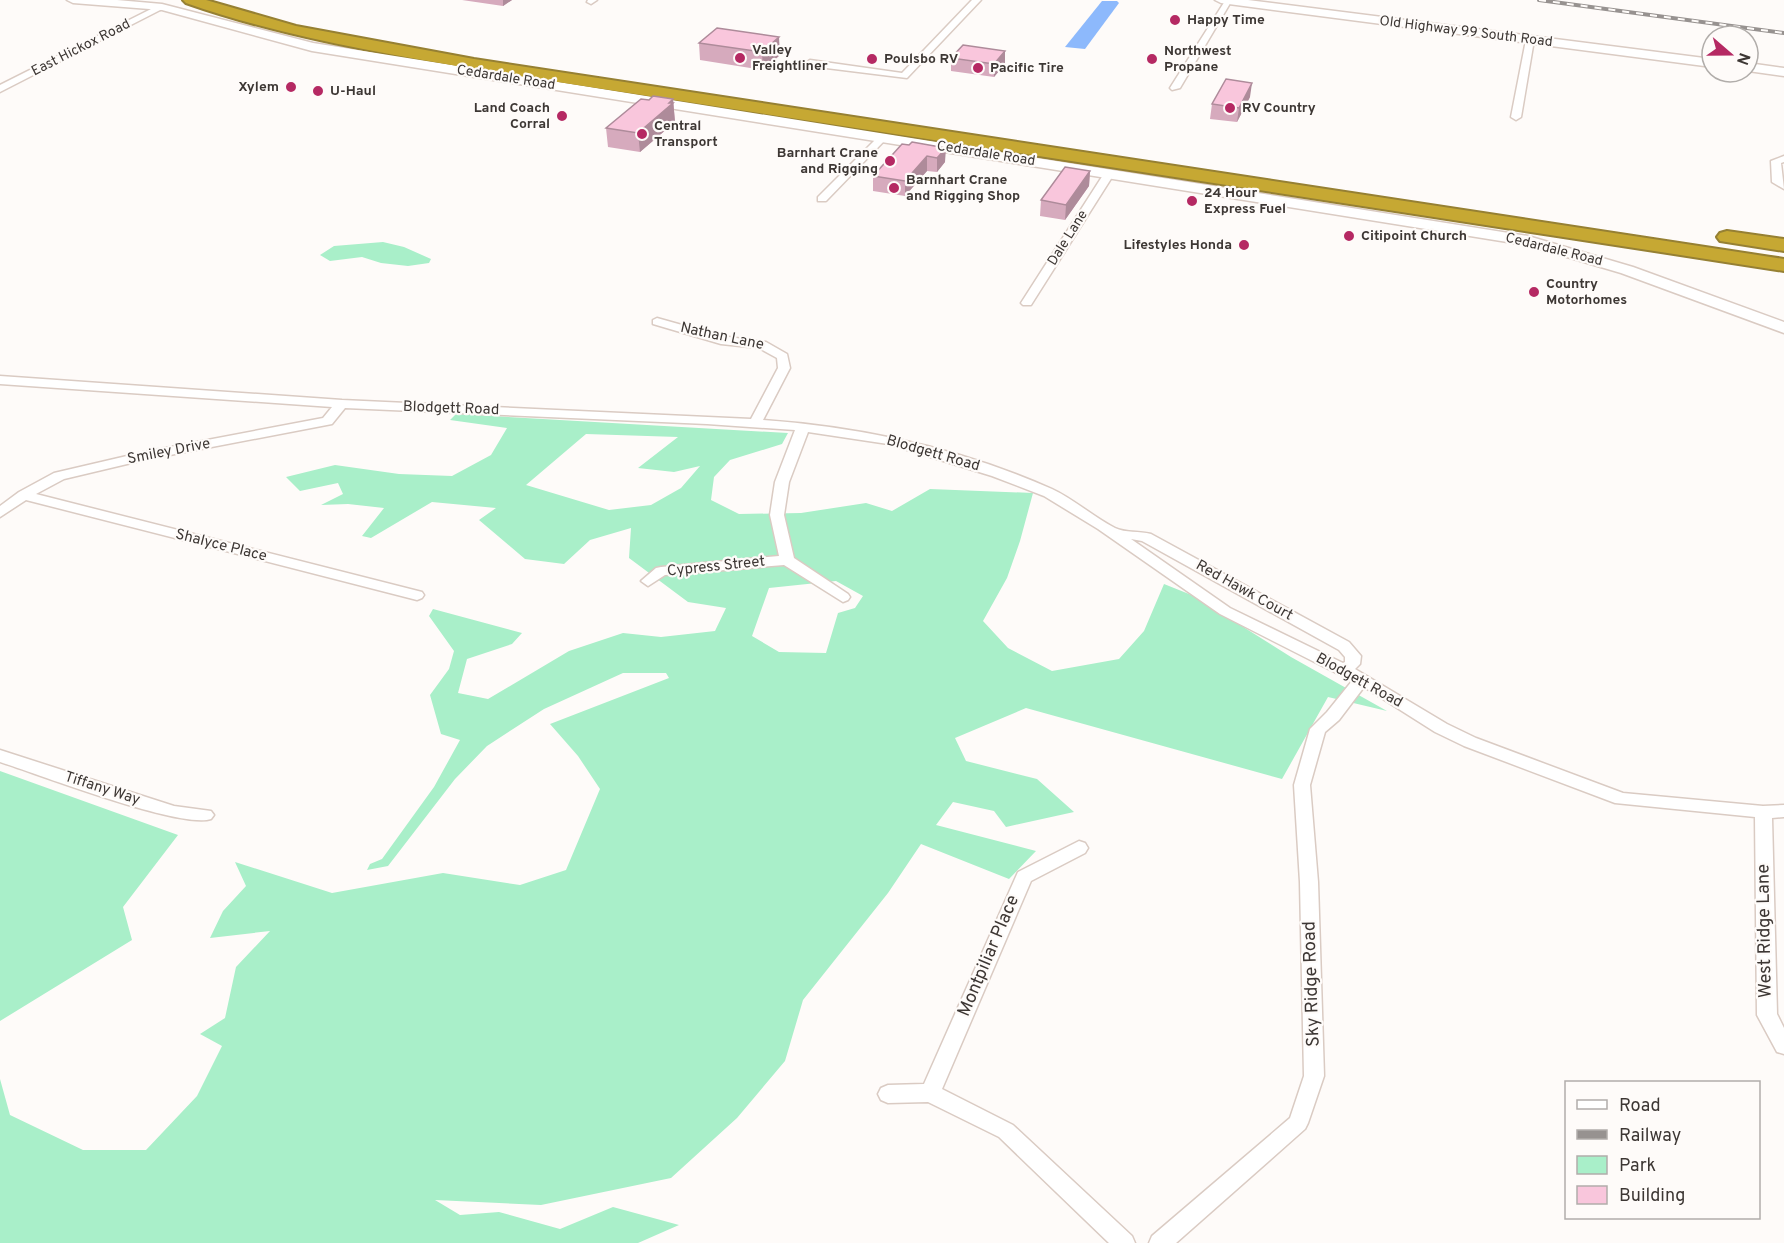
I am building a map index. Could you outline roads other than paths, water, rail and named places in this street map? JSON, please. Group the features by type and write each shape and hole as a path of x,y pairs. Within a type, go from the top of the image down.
{"highway":[{"path":"191,0 281,29 462,62 1784,265"},
{"path":"227,0 244,8 346,33 764,95 1265,175 1784,254"},
{"path":"1265,175 1784,245"},
{"path":"1512,225 1784,275"}],"street":[{"name":"Cedardale Road","path":"73,0 162,7 312,47 1528,241 1627,270 1784,328"},
{"path":"810,63 904,76 977,0"},
{"path":"1175,88 1225,1"},
{"name":"Old Highway 99 South Road","path":"1225,1 1700,61"},
{"name":"East Hickox Road","path":"0,89 162,7"},
{"path":"1516,117 1530,40"},
{"path":"1760,69 1784,72"},
{"path":"822,199 882,138"},
{"path":"1784,159 1774,164 1777,182 1784,186"},
{"name":"Dale Lane","path":"1027,303 1109,174"},
{"name":"Nathan Lane","path":"657,322 724,340 757,342 774,348 783,357 784,368 755,423"},
{"name":"Blodgett Road","path":"0,380 342,404 755,423 890,440 997,473 1048,493 1113,533 1225,611 1362,679 1441,728 1470,742 1621,799 1763,812 1784,811"},
{"name":"Smiley Drive","path":"0,513 24,495 59,476 144,456 327,421 342,404"},
{"path":"803,428 782,482 777,515 787,560 843,597"},
{"name":"Shalyce Place","path":"24,495 417,595"},
{"name":"Red Hawk Court","path":"1113,533 1146,537 1344,646 1353,656 1352,664 1344,670"},
{"name":"Cypress Street","path":"648,581 661,572 787,560"},
{"name":"Sky Ridge Road","path":"1160,1243 1298,1123 1314,1076 1309,882 1302,785 1318,729 1333,716 1362,679"},
{"name":"Tiffany Way","path":"0,756 174,812 205,815"},
{"name":"West Ridge Lane","path":"1763,812 1767,1015 1784,1046"},
{"name":"Montpiliar Place","path":"930,1093 1024,877 1079,848"},
{"path":"888,1094 930,1093 1006,1131 1124,1243"}],"water":[{"path":"1102,1 1119,3 1085,49 1065,47"}],"railway":[{"path":"1539,0 1784,33"}],"place":[{"name":"Happy Time","path":"1175,20"},
{"name":"Valley Freightliner","path":"740,58"},
{"name":"Poulsbo RV","path":"872,59"},
{"name":"Northwest Propane","path":"1152,59"},
{"name":"Pacific Tire","path":"978,68"},
{"name":"Xylem","path":"291,87"},
{"name":"U-Haul","path":"318,91"},
{"name":"RV Country","path":"1230,108"},
{"name":"Land Coach Corral","path":"562,116"},
{"name":"Central Transport","path":"642,134"},
{"name":"Barnhart Crane and Rigging","path":"890,161"},
{"name":"Barnhart Crane and Rigging Shop","path":"894,188"},
{"name":"24 Hour Express Fuel","path":"1192,201"},
{"name":"Citipoint Church","path":"1349,236"},
{"name":"Lifestyles Honda","path":"1244,245"},
{"name":"Country Motorhomes","path":"1534,292"}]}
